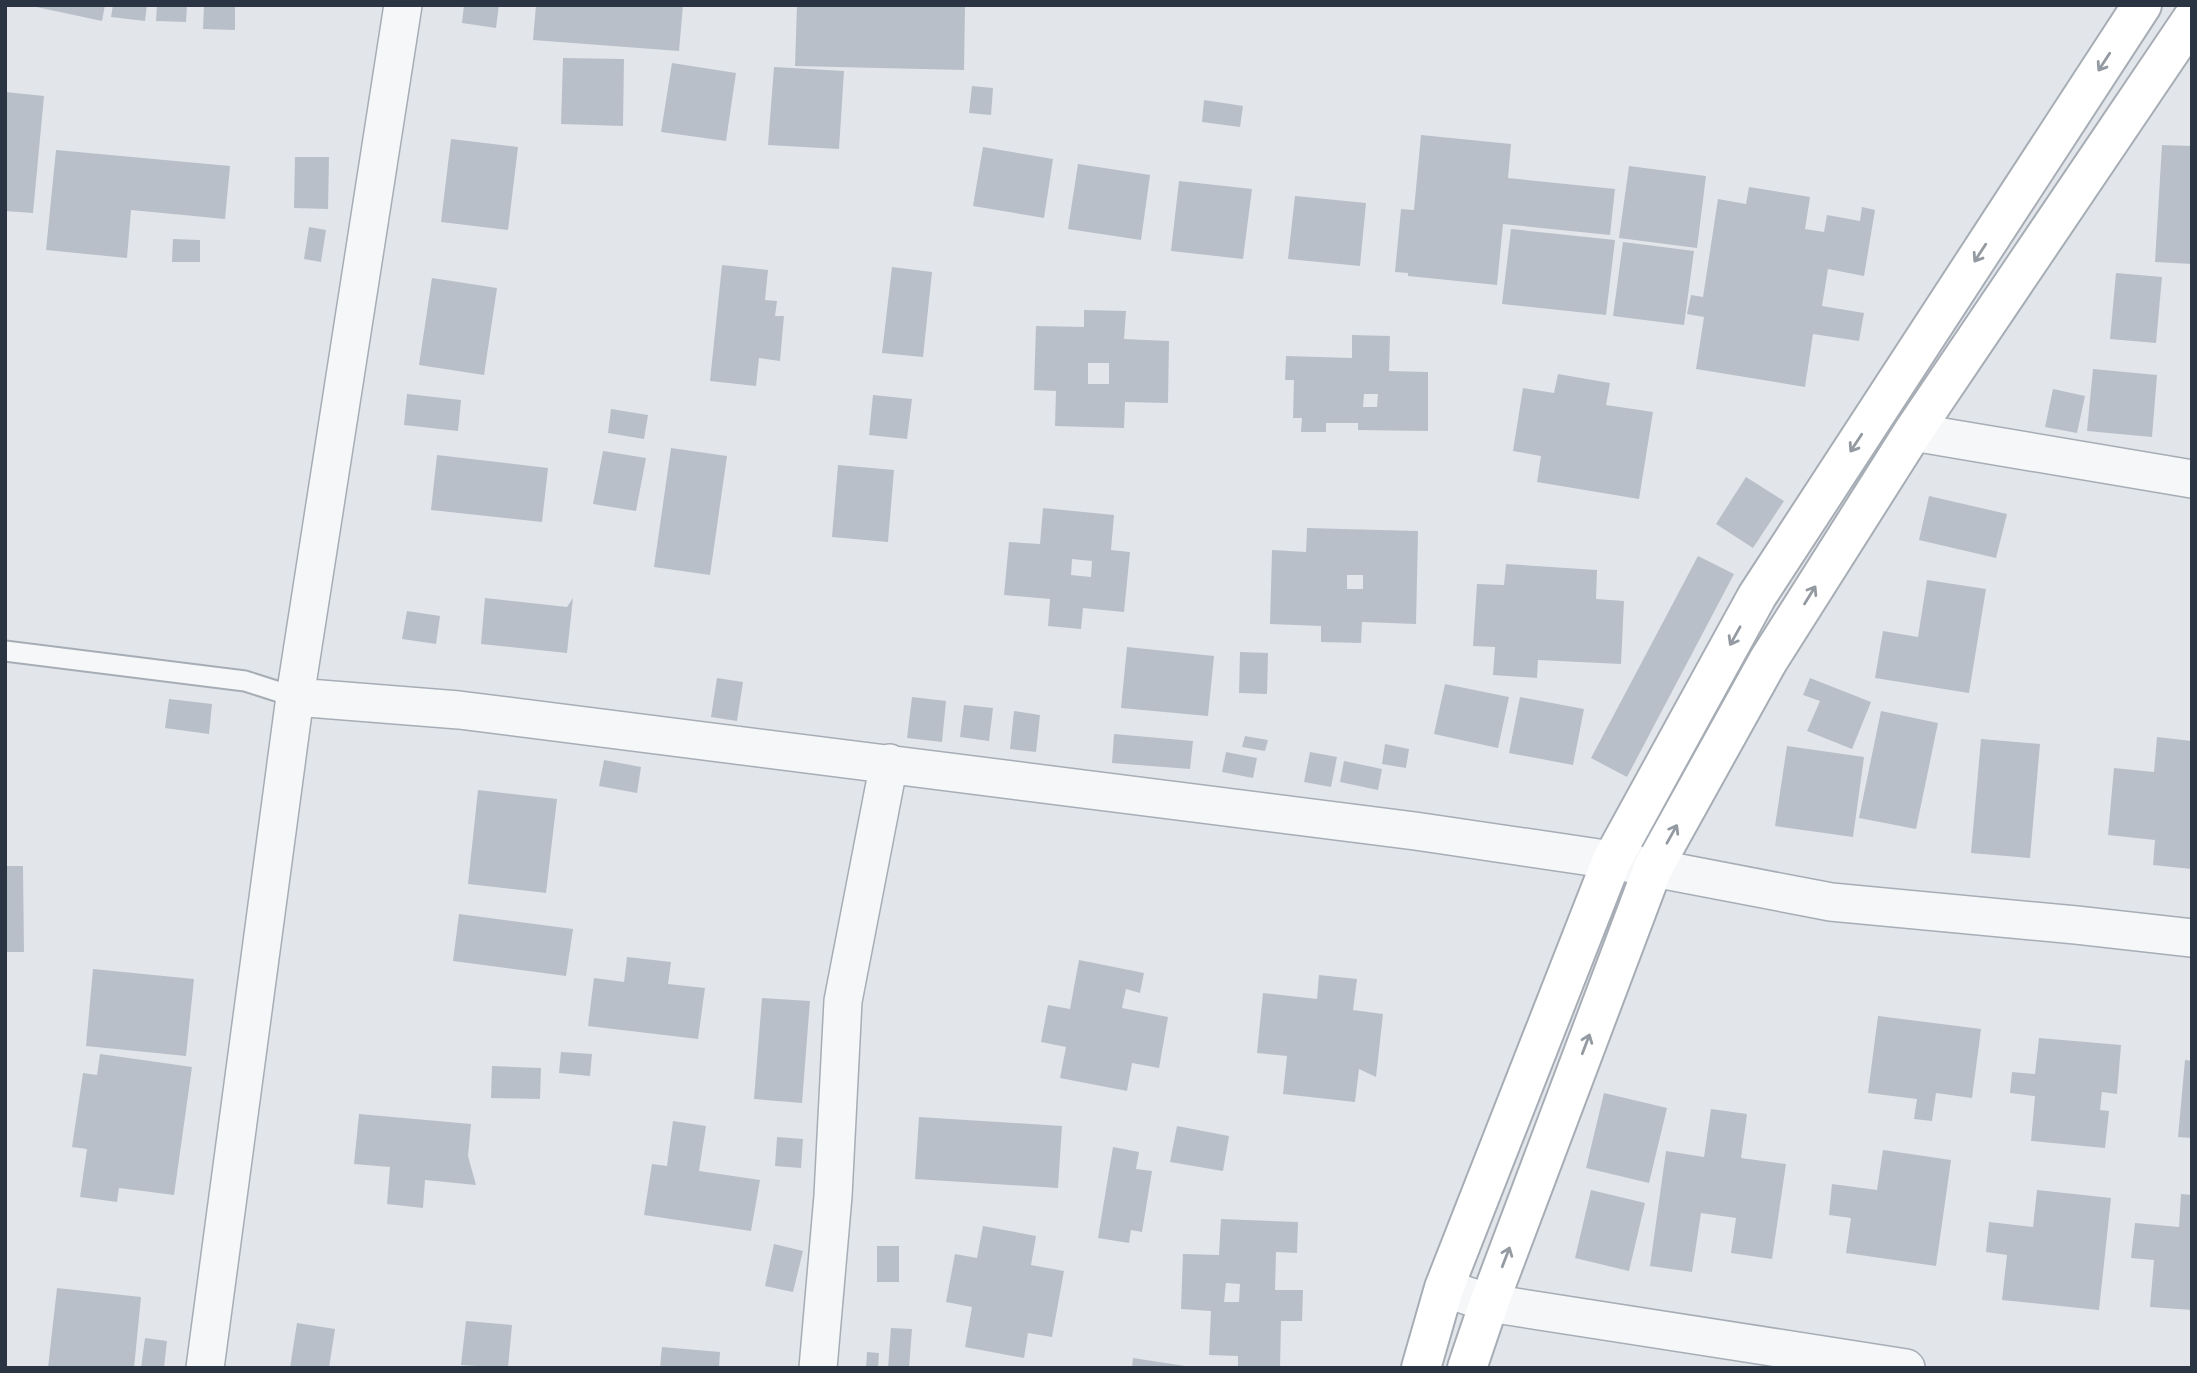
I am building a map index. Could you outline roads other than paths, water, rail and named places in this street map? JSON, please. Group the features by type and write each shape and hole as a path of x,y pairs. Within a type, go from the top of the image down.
{"street":[{"path":"205,1368 295,697 403,5"},
{"path":"1421,1368 1444,1288 1612,860 1757,596 2142,5"},
{"path":"1467,1368 1653,868 1768,661 1913,432 2192,19"},
{"path":"1913,432 2192,479"},
{"path":"295,697 459,710 1401,829 1612,860 1831,902 2192,938"},
{"path":"818,1368 833,1196 843,1001 889,763"},
{"path":"1444,1288 1489,1303 1906,1368"}],"lane":[{"path":"5,651 245,681 295,697"}]}
